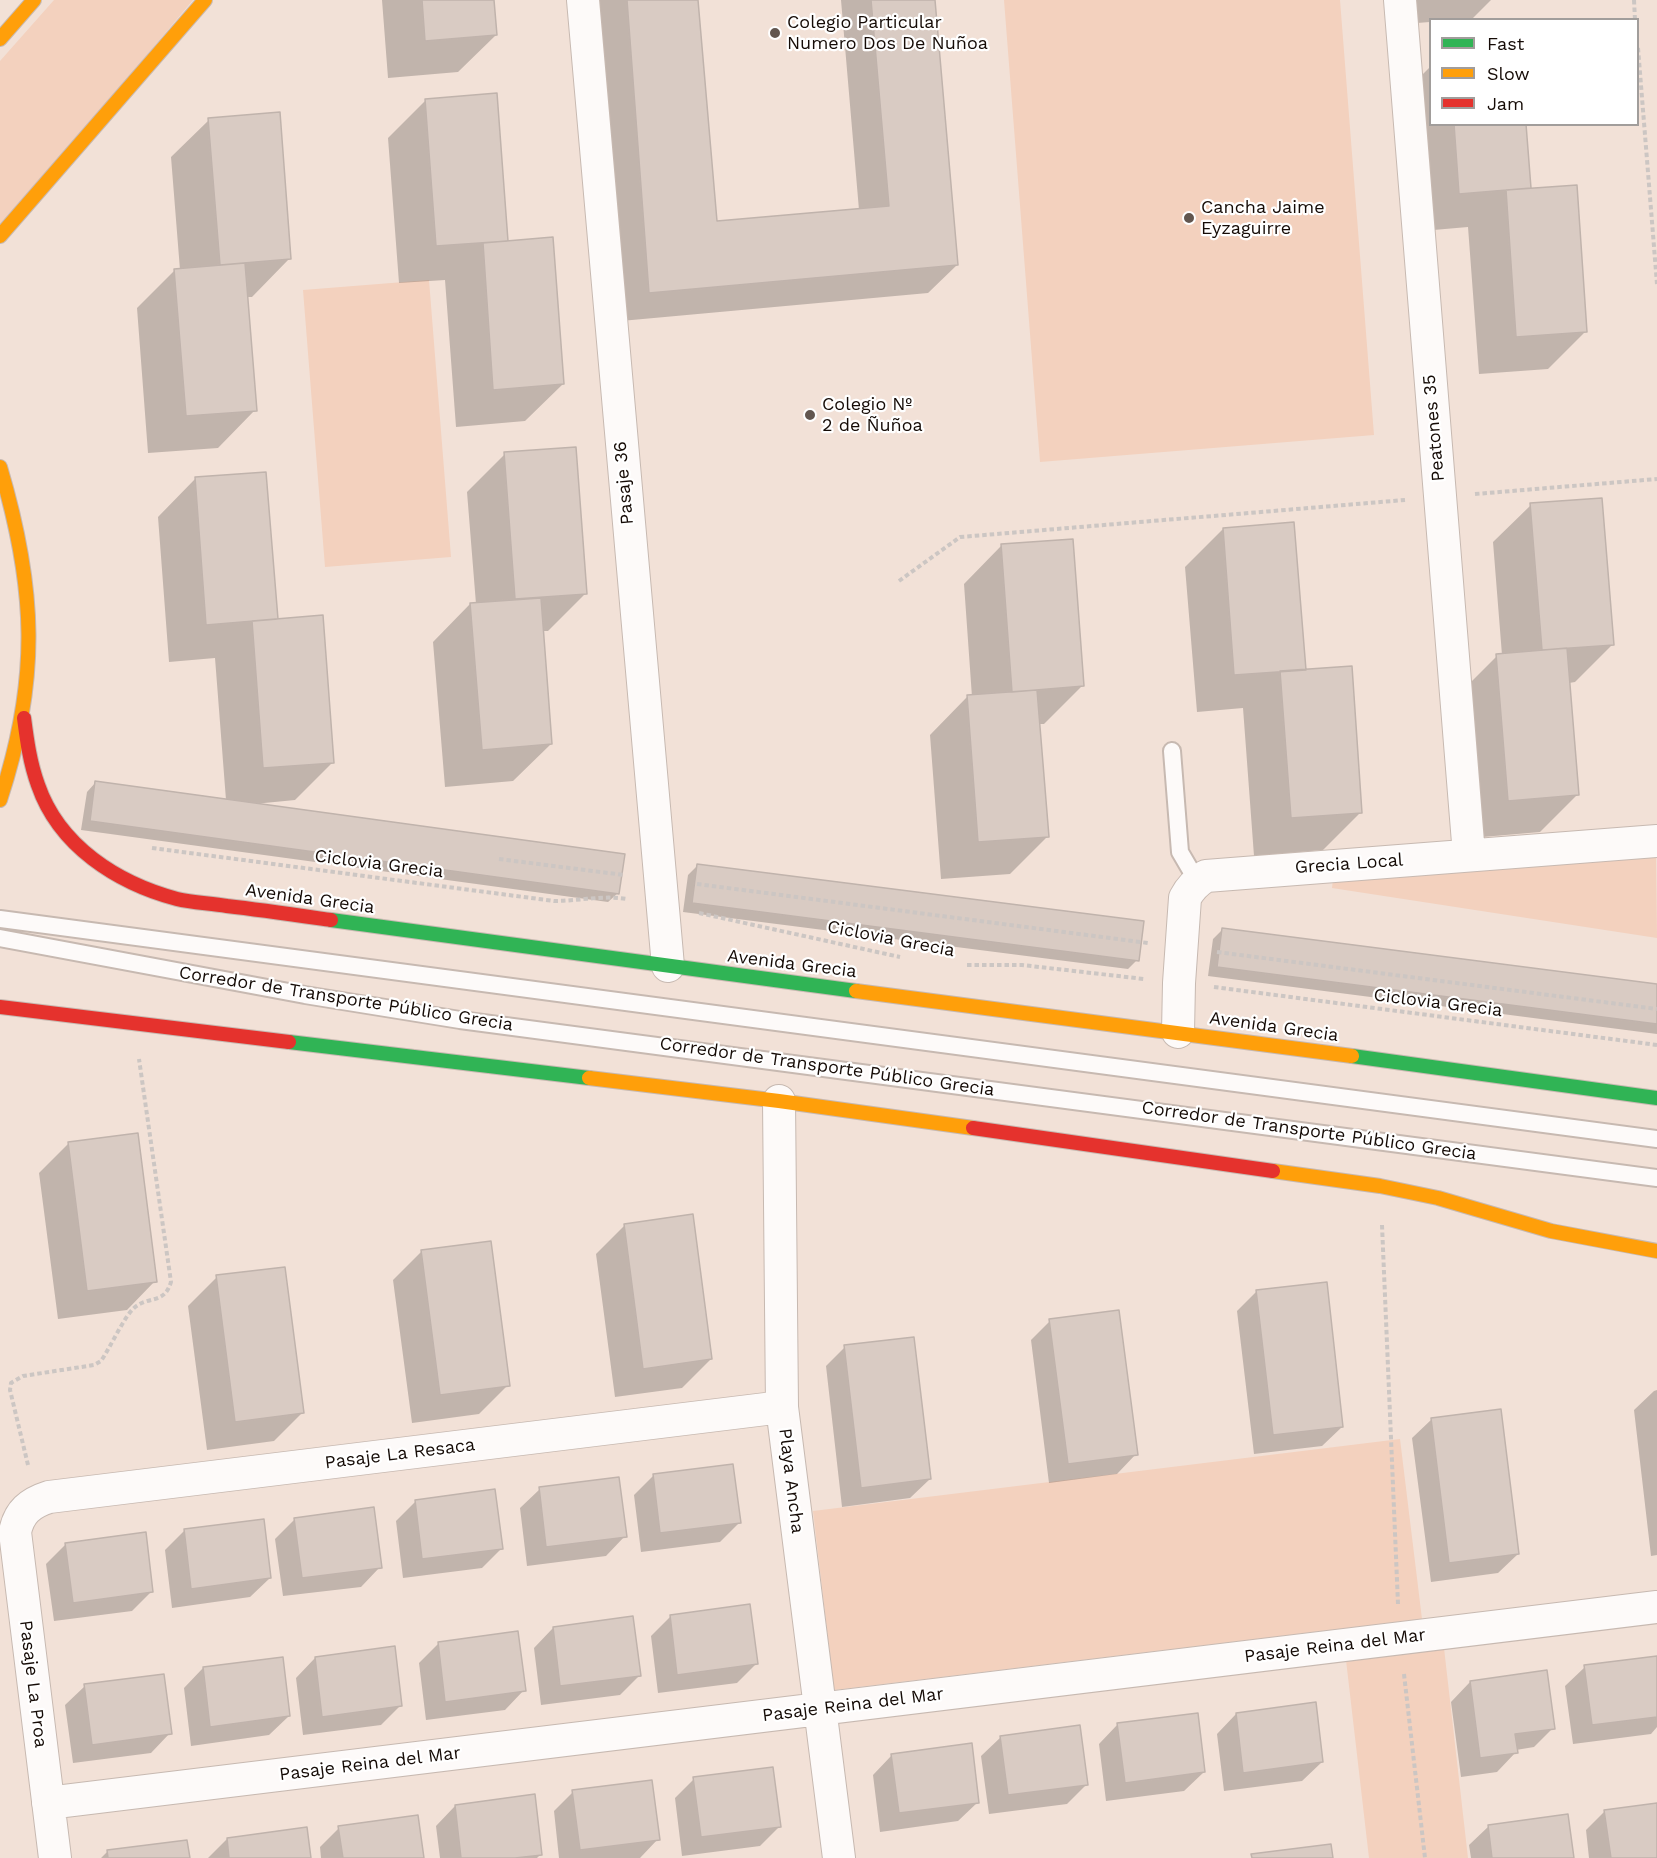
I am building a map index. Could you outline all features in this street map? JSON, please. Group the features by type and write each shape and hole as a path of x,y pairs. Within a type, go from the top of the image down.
{"main road":[{"path":"0,39 34,0"},
{"path":"0,236 205,0"},
{"path":"0,467 12,504 28,588 31,642 30,675 24,718 9,776 0,800"},
{"name":"Avenida Grecia","path":"24,718 27,749 35,781 48,809 75,844 100,866 129,882 178,899 1657,1098"},
{"path":"0,1007 779,1101 1380,1186 1438,1198 1551,1231 1657,1251"}],"street":[{"name":"Pasaje 36","path":"583,0 668,966"},
{"name":"Peatones 35","path":"1400,0 1468,855"},
{"name":"Grecia Local","path":"1197,881 1214,874 1657,841"},
{"path":"1178,1032 1185,898 1197,881"},
{"name":"Playa Ancha","path":"779,1101 782,1407 839,1858"},
{"name":"Pasaje La Resaca","path":"29,1506 61,1495 782,1407"},
{"name":"Pasaje La Proa","path":"29,1506 16,1524 15,1540 55,1858"},
{"name":"Pasaje Reina del Mar","path":"48,1803 1657,1607"}],"lane":[{"path":"1172,751 1180,852 1197,881"},
{"name":"Corredor de Transporte Público Grecia","path":"0,919 1657,1139"},
{"name":"Corredor de Transporte Público Grecia","path":"0,938 305,995 460,1020 1657,1178"}],"path":[{"path":"1634,0 1635,18"},
{"path":"1639,60 1657,284"},
{"path":"899,581 960,537 1657,479"},
{"name":"Ciclovia Grecia","path":"145,848 554,901 619,898 635,900"},
{"path":"499,859 1657,1009"},
{"name":"Ciclovia Grecia","path":"696,913 909,958"},
{"name":"Ciclovia Grecia","path":"965,965 1022,965 1155,980"},
{"name":"Ciclovia Grecia","path":"1216,987 1657,1045"},
{"path":"29,1506 10,1390 11,1383 23,1376 94,1365 101,1361 131,1311 140,1304 162,1297 168,1291 171,1282 134,1023"},
{"path":"1380,1186 1400,1639 1425,1858"}],"shaded area":[{"path":"54,0 193,0 0,230 0,61"},
{"name":"Cancha Jaime Eyzaguirre","path":"1004,0 1340,0 1374,435 1040,462"},
{"path":"429,280 451,557 325,567 303,290"},
{"path":"1656,854 1657,938 1332,888 1334,870"},
{"path":"1400,1439 1422,1619 834,1690 813,1511"},
{"path":"1444,1648 1468,1858 1369,1858 1346,1660"}],"building":[{"path":"422,0 494,0 497,35 425,41"},
{"path":"627,0 698,0 717,221 889,206 871,0 935,0 958,265 649,293"},
{"path":"497,93 508,241 436,246 425,99"},
{"path":"280,112 291,259 220,265 208,118"},
{"path":"1454,126 1526,126 1531,188 1459,194"},
{"path":"1577,185 1587,332 1516,337 1506,190"},
{"path":"553,237 564,384 493,390 483,243"},
{"path":"245,263 257,411 186,416 174,269"},
{"path":"576,447 587,594 515,599 504,452"},
{"path":"266,472 278,619 206,625 195,477"},
{"path":"1602,498 1614,645 1542,650 1530,503"},
{"path":"1294,522 1306,670 1234,675 1223,528"},
{"path":"1073,539 1084,686 1012,692 1001,544"},
{"path":"541,598 552,744 482,750 470,603"},
{"path":"323,615 334,763 263,768 252,621"},
{"path":"1567,648 1579,795 1508,801 1496,654"},
{"path":"1352,666 1362,813 1291,818 1280,671"},
{"path":"1037,690 1049,837 978,842 967,695"},
{"path":"95,781 625,854 619,894 90,821"},
{"path":"697,864 1144,921 1139,961 692,903"},
{"path":"1222,928 1657,984 1657,1024 1217,967"},
{"path":"138,1133 157,1282 87,1291 68,1142"},
{"path":"693,1214 712,1359 643,1369 624,1224"},
{"path":"491,1241 510,1386 440,1395 421,1250"},
{"path":"285,1267 304,1413 235,1422 216,1275"},
{"path":"1327,1282 1343,1427 1273,1435 1256,1290"},
{"path":"1119,1310 1138,1455 1068,1464 1049,1319"},
{"path":"914,1337 931,1479 861,1488 844,1345"},
{"path":"1501,1409 1519,1554 1449,1563 1431,1418"},
{"path":"733,1464 741,1523 660,1533 653,1474"},
{"path":"619,1477 627,1537 546,1547 539,1487"},
{"path":"495,1489 503,1549 422,1559 415,1500"},
{"path":"374,1507 382,1568 302,1578 294,1518"},
{"path":"264,1519 271,1578 191,1589 184,1529"},
{"path":"146,1532 153,1592 73,1603 65,1543"},
{"path":"750,1604 758,1664 677,1675 670,1615"},
{"path":"633,1616 641,1676 560,1686 553,1627"},
{"path":"518,1631 526,1691 445,1702 438,1642"},
{"path":"395,1646 402,1706 322,1717 315,1657"},
{"path":"1657,1656 1657,1717 1592,1725 1584,1665"},
{"path":"283,1657 290,1716 210,1727 203,1667"},
{"path":"1547,1670 1555,1729 1515,1734 1518,1753 1480,1758 1470,1681"},
{"path":"164,1674 172,1734 92,1745 84,1684"},
{"path":"1316,1702 1323,1762 1243,1773 1236,1713"},
{"path":"1198,1713 1205,1772 1125,1783 1117,1723"},
{"path":"1080,1725 1088,1785 1008,1795 1000,1736"},
{"path":"972,1743 979,1803 899,1813 891,1754"},
{"path":"773,1767 781,1827 701,1837 693,1777"},
{"path":"652,1780 660,1840 580,1850 572,1790"},
{"path":"535,1794 542,1855 515,1858 461,1858 455,1805"},
{"path":"1657,1803 1657,1858 1611,1858 1604,1810"},
{"path":"1568,1814 1574,1858 1492,1858 1488,1825"},
{"path":"418,1815 424,1858 343,1858 338,1826"},
{"path":"307,1827 311,1858 229,1858 227,1838"},
{"path":"187,1840 190,1858 108,1858 107,1850"},
{"path":"1331,1844 1333,1858 1252,1858 1251,1854"}],"traffic: fast":[{"path":"331,920 856,991"},
{"path":"289,1042 589,1078"},
{"path":"1352,1056 1657,1098"}],"traffic: slow":[{"path":"0,39 34,0"},
{"path":"0,236 205,0"},
{"path":"0,467 21,553 28,634 27,673 22,714 0,800"},
{"path":"856,991 1352,1056"},
{"path":"589,1078 973,1128"},
{"path":"1273,1171 1380,1186 1438,1198 1551,1231 1657,1251"}],"traffic: jam":[{"path":"24,718 33,768 48,807 75,844 112,872 133,883 177,899 331,920"},
{"path":"0,1007 289,1042"},
{"path":"973,1128 1273,1171"}],"place":[{"name":"Colegio Particular Numero Dos De Nuñoa","path":"775,33"},
{"name":"Cancha Jaime Eyzaguirre","path":"1189,218"},
{"name":"Colegio Nº 2 de Ñuñoa","path":"810,415"}]}
